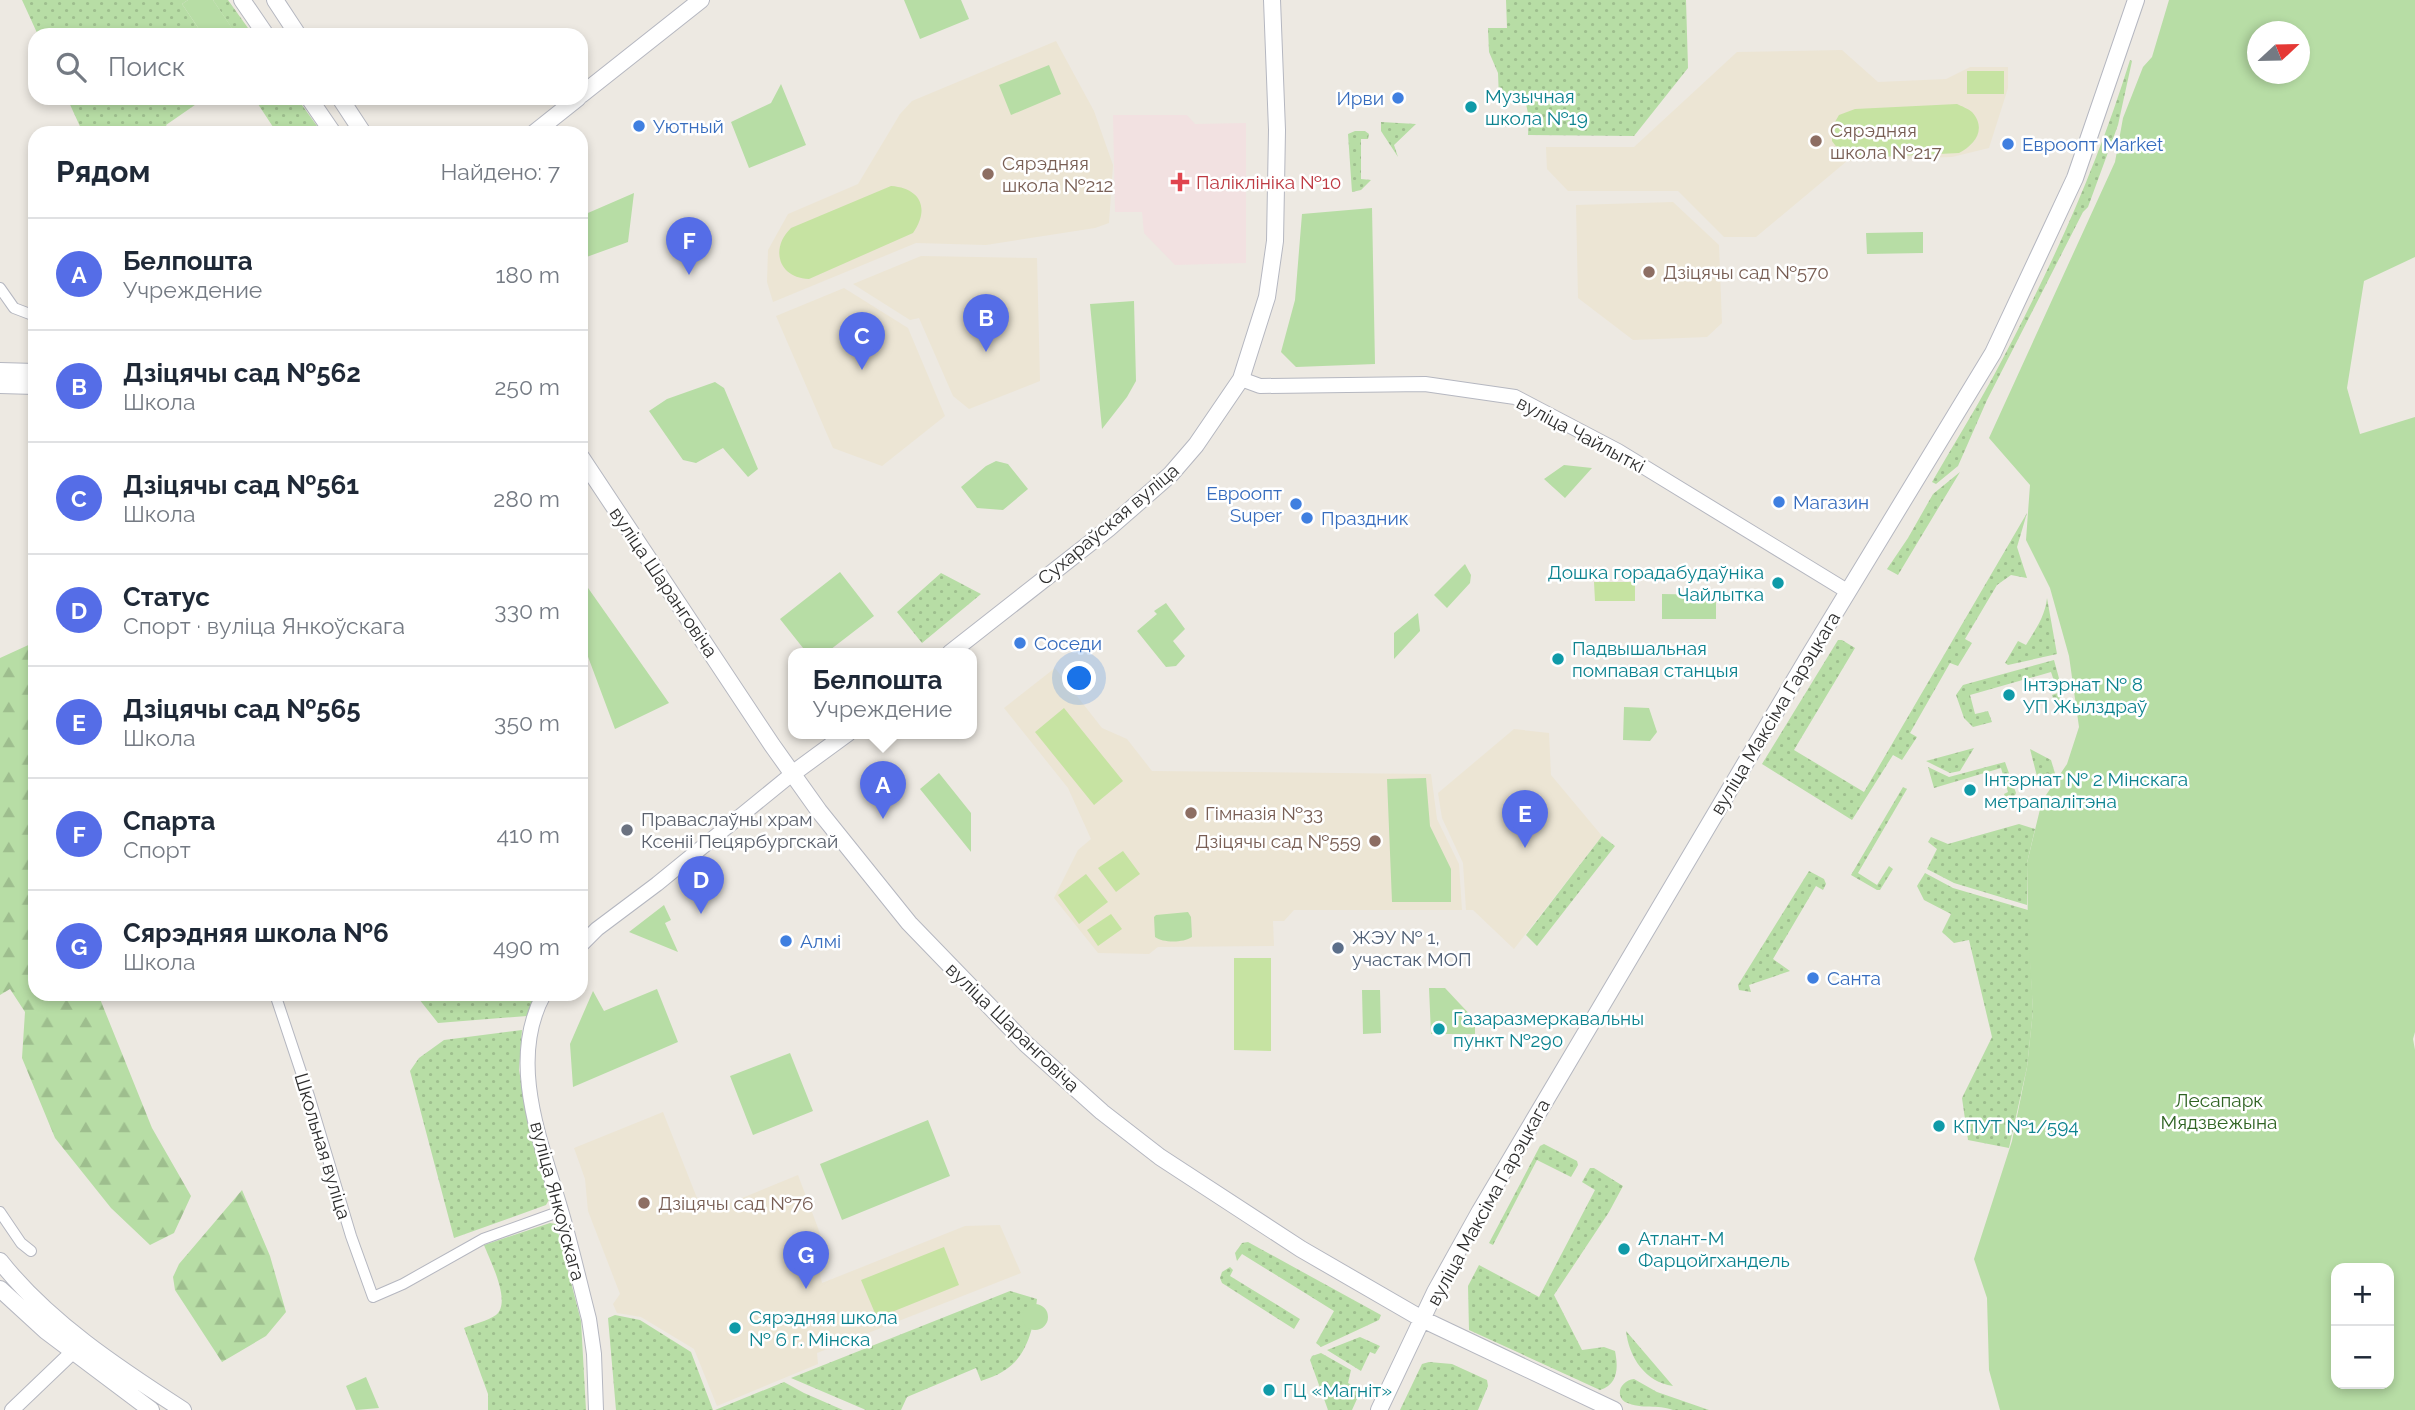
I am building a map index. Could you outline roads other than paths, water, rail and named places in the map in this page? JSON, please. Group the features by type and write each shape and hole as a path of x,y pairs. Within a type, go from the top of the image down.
{"main road":[{"path":"242,0 261,28"},
{"path":"275,0 294,28"},
{"path":"588,90 701,0"},
{"name":"Сухараўская вуліца","path":"956,648 1108,529 1171,474 1196,445 1241,379 1268,297 1275,241 1277,142 1272,0"},
{"name":"вуліца Максіма Гарэцкага","path":"1379,1410 1422,1319 1480,1211 1847,591 1993,353 2075,177 2136,0"},
{"path":"314,105 327,126"},
{"path":"345,105 358,126"},
{"path":"543,126 569,105"},
{"path":"0,371 28,372"},
{"path":"0,385 28,386"},
{"name":"вуліца Шаранговіча","path":"588,468 818,811 909,923 1026,1044 1102,1112 1160,1157 1301,1249 1422,1319 1614,1410"},
{"path":"792,774 840,739"},
{"path":"0,1261 79,1346 151,1410"},
{"path":"0,1289 37,1324 79,1346 183,1410"},
{"path":"1408,1348 1427,1336 1456,1336"}],"street":[{"path":"0,288 14,308 28,313"},
{"name":"вуліца Чайлыткі","path":"1241,379 1260,386 1425,384 1515,397 1618,451 1847,591"},
{"path":"588,939 792,774"},
{"name":"Школьная вуліца","path":"277,1001 351,1236 373,1297 403,1284 483,1239 561,1211"},
{"name":"вуліца Янкоўскага","path":"541,1001 529,1044 528,1087 589,1319 594,1354 596,1410"},
{"path":"0,1212 21,1243 31,1251"},
{"path":"12,1410 79,1346"}],"place":[{"name":"Ирви","path":"1398,98"},
{"name":"Музычная школа №19","path":"1471,107"},
{"name":"Уютный","path":"639,126"},
{"name":"Сярэдняя школа №217","path":"1816,141"},
{"name":"Евроопт Market","path":"2008,144"},
{"name":"Сярэдняя школа №212","path":"988,174"},
{"name":"Паліклініка №10","path":"1180,182"},
{"name":"Дзіцячы сад №570","path":"1649,272"},
{"name":"Спарта","path":"689,275"},
{"name":"Дзіцячы сад №562","path":"986,352"},
{"name":"Дзіцячы сад №561","path":"862,370"},
{"name":"Магазин","path":"1779,502"},
{"name":"Евроопт Super","path":"1296,504"},
{"name":"Праздник","path":"1307,518"},
{"name":"Дошка горадабудаўніка Чайлытка","path":"1778,583"},
{"name":"Соседи","path":"1020,643"},
{"name":"Падвышальная помпавая станцыя","path":"1558,659"},
{"name":"Інтэрнат № 8 УП Жылздраў","path":"2009,695"},
{"name":"Інтэрнат № 2 Мінскага метрапалітэна","path":"1970,790"},
{"name":"Гімназія №33","path":"1191,813"},
{"name":"Белпошта","path":"883,819"},
{"name":"Праваслаўны храм Ксеніі Пецярбургскай","path":"627,830"},
{"name":"Дзіцячы сад №559","path":"1375,841"},
{"name":"Дзіцячы сад №565","path":"1525,848"},
{"name":"Статус","path":"701,914"},
{"name":"Алмі","path":"786,941"},
{"name":"ЖЭУ № 1, участак МОП","path":"1338,948"},
{"name":"Санта","path":"1813,978"},
{"name":"Газаразмеркавальны пункт №290","path":"1439,1029"},
{"name":"КПУТ №1/594","path":"1939,1126"},
{"name":"Дзіцячы сад №76","path":"644,1203"},
{"name":"Атлант-М Фарцойгхандель","path":"1624,1249"},
{"name":"Сярэдняя школа №6","path":"806,1289"},
{"name":"Сярэдняя школа № 6 г. Мінска","path":"735,1328"},
{"name":"ГЦ «Магніт»","path":"1269,1390"}],"park label":[{"name":"Лесапарк Мядзвежына","path":"2219,1111"}]}
